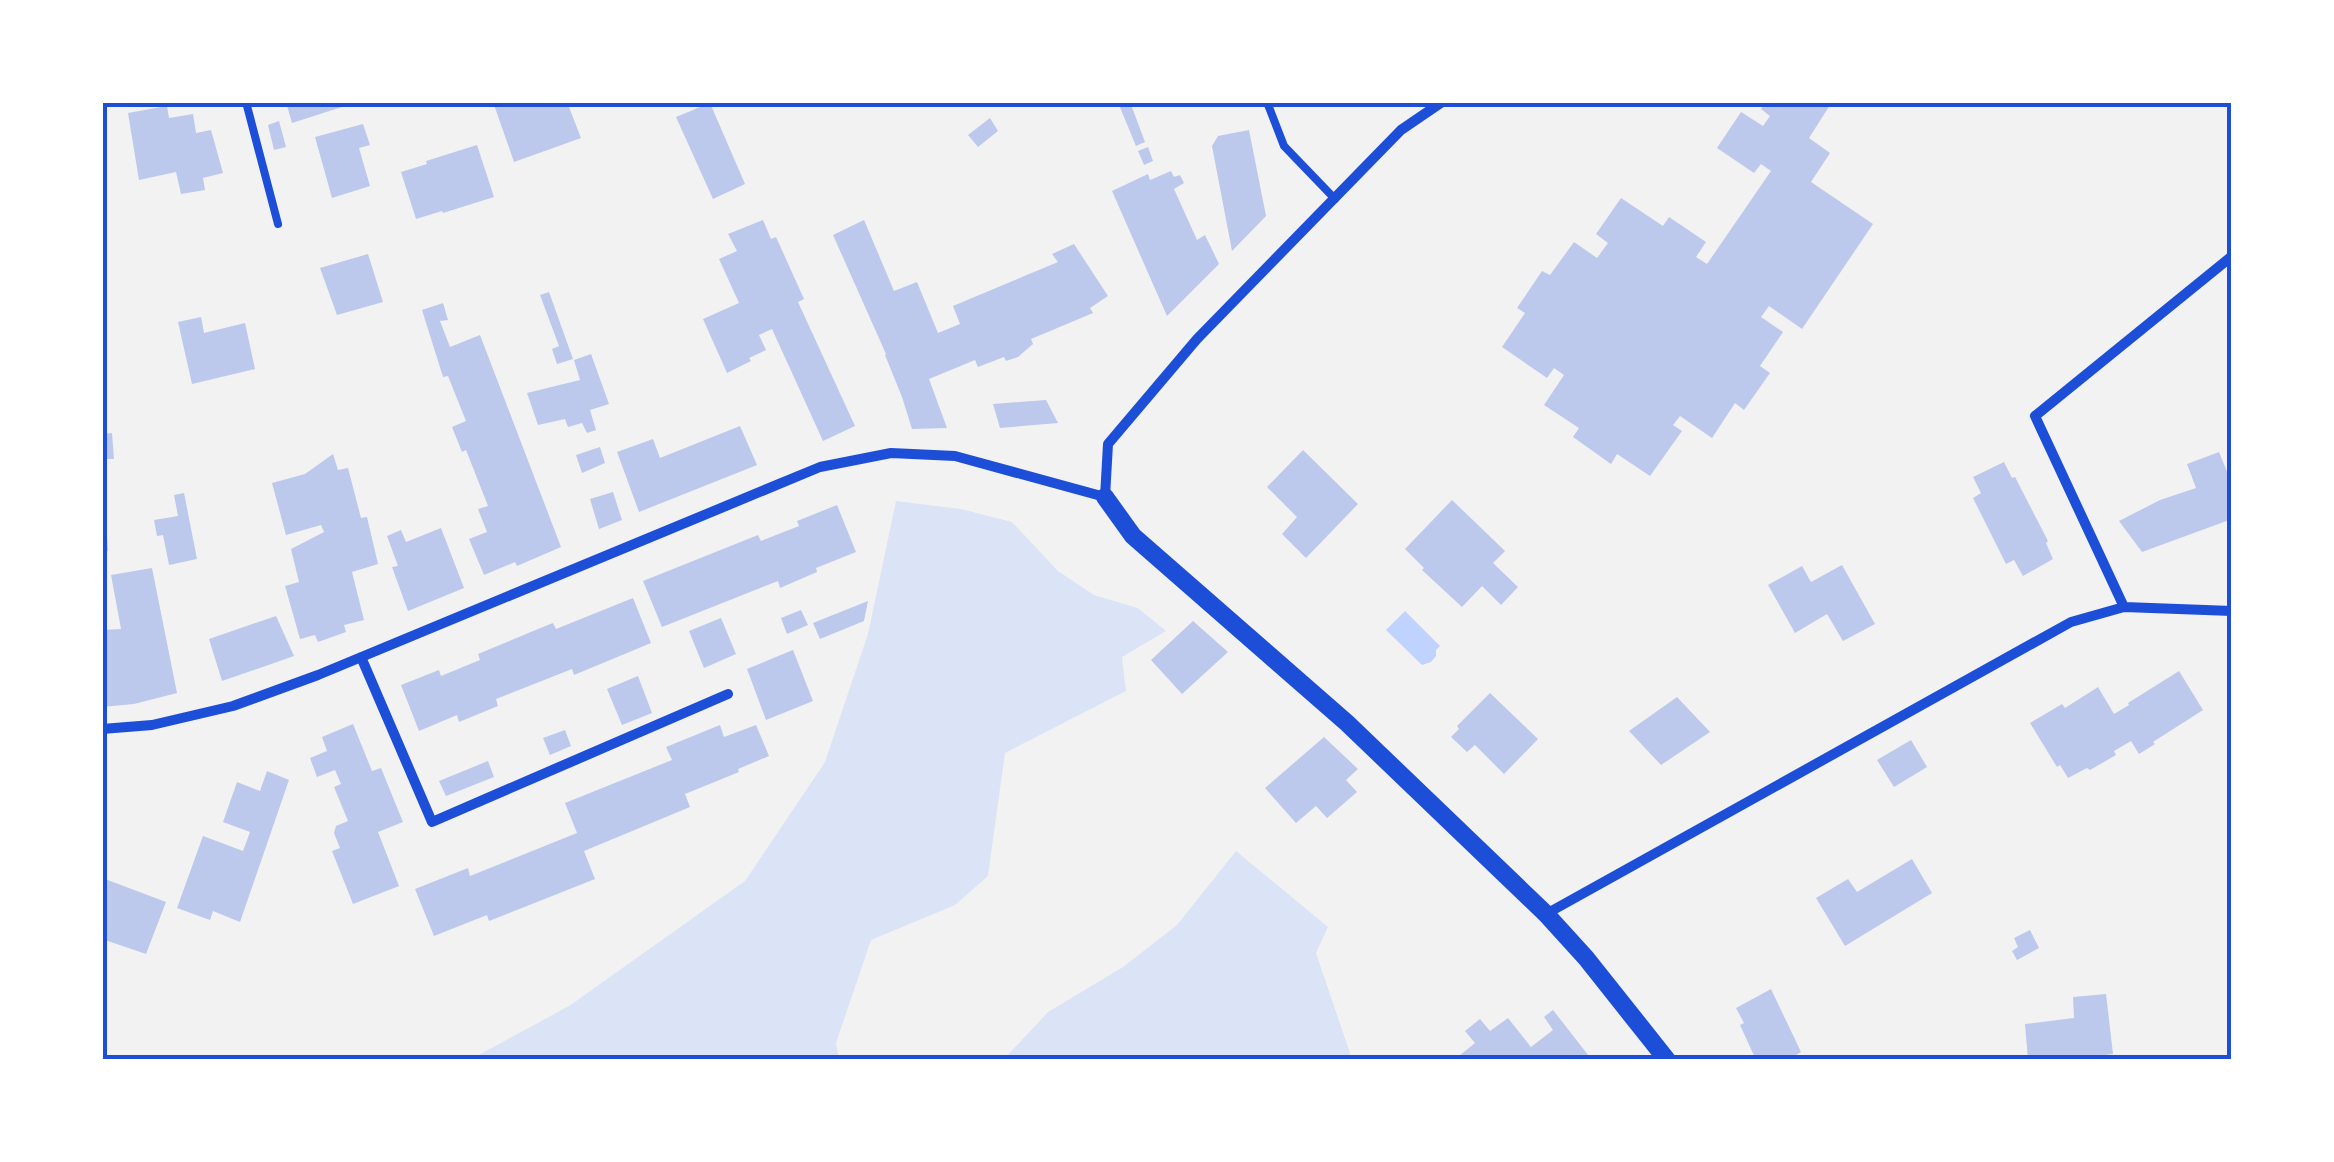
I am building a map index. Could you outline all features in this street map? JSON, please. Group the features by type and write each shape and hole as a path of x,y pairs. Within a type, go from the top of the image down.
{"street":[{"path":"1442,102 1401,130 1198,338 1108,444 1106,497 1133,536 1347,723 1546,914 1586,958 1656,1056"},
{"path":"2124,607 2035,416 2232,256"},
{"path":"102,729 152,724 233,706 820,467 892,453 955,456 1106,497"},
{"path":"1546,914 2071,622 2124,607 2232,611"},
{"path":"361,657 432,822 728,694"}],"lane":[{"path":"246,102 278,224"},
{"path":"1267,102 1284,146 1336,199"}],"shaded area":[{"path":"896,501 961,509 1012,522 1058,571 1094,595 1138,608 1166,631 1122,657 1126,691 1005,753 988,876 955,905 871,940 836,1043 839,1059 471,1059 569,1006 745,881 825,762 868,634"},
{"path":"1236,851 1328,927 1316,953 1352,1059 1004,1059 1048,1012 1123,967 1177,925"}],"water":[{"path":"1405,611 1440,646 1431,662 1422,665 1386,630"}],"building":[{"path":"286,102 344,102 345,106 292,123"},
{"path":"493,102 567,102 581,138 514,162"},
{"path":"1130,102 1145,142 1136,146 1119,105"},
{"path":"1766,102 1832,102 1809,138 1830,153 1811,182 1873,224 1802,329 1769,306 1761,317 1783,332 1760,366 1770,373 1744,410 1735,403 1712,438 1680,416 1673,425 1682,431 1650,476 1617,454 1611,464 1573,437 1579,428 1544,405 1564,375 1554,368 1547,378 1502,347 1525,313 1517,308 1542,271 1550,275 1574,242 1597,258 1608,243 1596,234 1621,198 1663,226 1669,217 1706,242 1696,257 1707,264 1771,171 1761,164 1754,173 1717,148 1741,112 1763,126 1770,116 1761,109"},
{"path":"710,103 745,184 713,199 676,117"},
{"path":"167,106 169,118 193,114 196,133 211,130 223,173 203,178 205,190 181,194 176,172 139,180 128,113"},
{"path":"990,118 998,131 978,147 968,135"},
{"path":"279,121 286,147 274,150 268,125"},
{"path":"363,124 370,145 359,148 370,186 332,198 315,137"},
{"path":"1249,130 1266,216 1232,251 1212,146 1218,136"},
{"path":"477,145 494,197 416,219 401,172"},
{"path":"1148,147 1153,161 1144,165 1138,151"},
{"path":"1171,171 1174,177 1180,175 1184,183 1174,189 1197,240 1205,235 1219,264 1167,316 1112,191 1148,174 1150,180"},
{"path":"763,220 771,239 776,237 804,299 798,302 855,426 823,441 772,329 759,335 766,350 727,373 703,319 739,303 719,259 737,251 728,234"},
{"path":"864,220 894,291 917,282 938,333 960,324 953,306 1058,262 1052,254 1074,244 1108,296 1090,308 1093,313 1031,339 1033,344 1018,357 1006,361 1004,357 978,367 975,360 929,379 947,428 912,429 886,354 833,235"},
{"path":"368,254 383,302 337,315 320,268"},
{"path":"549,292 573,359 557,364 552,349 559,346 540,295"},
{"path":"443,303 448,320 440,321 450,347 480,335 561,547 484,575 469,539 487,532 478,509 488,506 466,450 462,452 452,427 466,421 448,376 443,377 422,310"},
{"path":"201,317 204,333 245,323 255,369 192,384 178,322"},
{"path":"591,354 609,404 590,410 596,430 587,433 582,423 568,427 565,419 538,425 527,393 580,380 574,360"},
{"path":"1046,400 1058,423 1000,428 993,404"},
{"path":"740,426 757,465 639,512 617,452 653,439 660,458"},
{"path":"112,433 114,459 102,459 102,434"},
{"path":"600,447 605,463 582,473 576,455"},
{"path":"1303,450 1358,504 1306,558 1282,534 1297,517 1267,487"},
{"path":"2219,452 2228,474 2232,473 2232,519 2142,552 2119,521 2160,500 2196,488 2187,464"},
{"path":"333,454 338,470 348,468 361,518 367,517 378,564 352,572 364,620 344,625 346,632 318,642 315,635 300,639 285,586 299,582 291,549 324,532 321,525 286,535 272,483 305,474"},
{"path":"2004,462 2048,541 2053,559 2023,576 2014,560 2006,564 1973,498 1981,493 1973,477"},
{"path":"613,492 622,520 599,529 590,499"},
{"path":"184,493 197,559 169,565 163,535 157,536 154,520 178,516 174,495"},
{"path":"1452,500 1505,551 1493,563 1518,587 1501,605 1482,586 1462,607 1405,549"},
{"path":"837,505 856,552 780,588 778,581 662,627 643,581 758,535 761,541"},
{"path":"102,521 106,521 108,551 102,552"},
{"path":"441,528 464,588 408,611 392,567 398,566 387,536 401,530 406,542"},
{"path":"1842,565 1875,624 1843,641 1827,614 1795,633 1768,585 1802,566 1811,582"},
{"path":"152,568 177,693 102,707 102,630 121,629 111,575"},
{"path":"633,598 651,643 574,675 572,669 496,699 498,706 459,722 457,715 419,731 401,685 439,670 441,676 480,660 478,654 538,629 553,623 556,629"},
{"path":"868,601 864,621 820,639 813,623"},
{"path":"801,610 808,625 787,634 781,618"},
{"path":"276,616 294,656 222,681 209,639"},
{"path":"721,618 736,654 704,668 689,631"},
{"path":"1193,621 1228,652 1182,694 1151,660"},
{"path":"793,650 813,701 766,720 747,669"},
{"path":"2179,671 2203,710 2139,754 2131,741 2114,751 2116,755 2068,778 2030,723 2062,704 2065,708 2098,687 2114,714"},
{"path":"638,676 652,713 622,725 607,689"},
{"path":"1490,693 1538,739 1504,774 1475,745 1467,752 1451,737"},
{"path":"1677,697 1710,732 1661,765 1629,731"},
{"path":"353,724 372,771 381,768 403,822 378,832 399,886 353,904 332,851 340,848 334,833 336,826 348,821 334,787 341,784 335,770 317,777 310,758 327,751 322,737"},
{"path":"720,725 724,737 756,725 769,756 685,794 690,807 584,851 595,879 489,921 487,915 434,936 415,889 468,868 470,876 577,833 565,803 672,760 666,747"},
{"path":"565,730 571,746 550,755 543,738"},
{"path":"1324,737 1358,769 1346,780 1357,792 1327,818 1316,806 1296,823 1265,788"},
{"path":"1911,740 1927,767 1894,787 1877,760"},
{"path":"488,761 494,777 446,796 439,781"},
{"path":"267,771 289,780 240,922 213,911 210,920 177,908 203,836 243,851 250,832 223,822 237,782 260,791"},
{"path":"1912,859 1932,893 1845,946 1816,898 1848,879 1857,892"},
{"path":"105,879 166,902 146,954 102,939"},
{"path":"2030,930 2039,948 2017,960 2012,951 2018,947 2014,938"},
{"path":"1771,989 1801,1052 1788,1060 1756,1060 1740,1025 1744,1023 1736,1008"},
{"path":"2106,994 2113,1054 2090,1057 2091,1060 2028,1060 2025,1024 2074,1018 2073,997"},
{"path":"1553,1010 1592,1060 1454,1060 1475,1043 1465,1031 1480,1019 1490,1031 1508,1018 1531,1047 1553,1030 1544,1017"}]}
